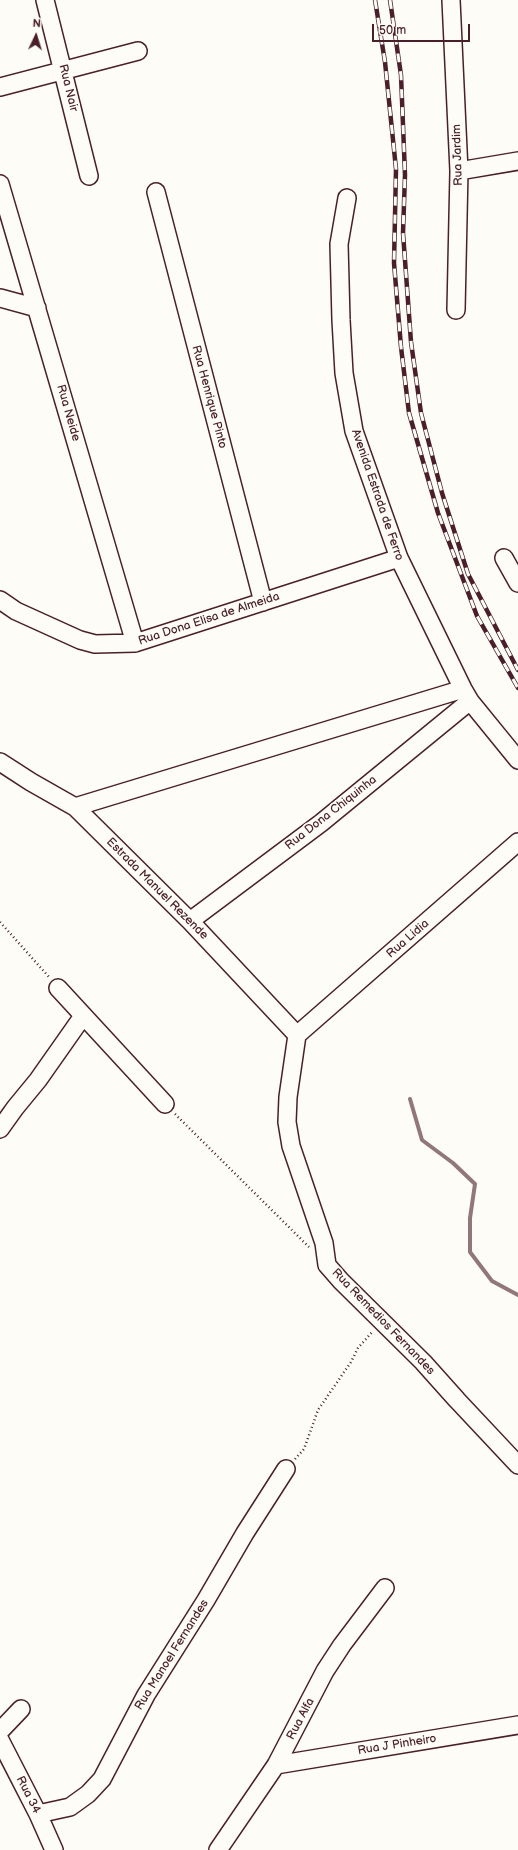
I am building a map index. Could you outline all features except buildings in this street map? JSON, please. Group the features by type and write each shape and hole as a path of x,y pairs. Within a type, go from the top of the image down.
{"street":[{"name":"Rua Nair","path":"45,0 64,70 89,176"},
{"name":"Rua Jardim","path":"451,0 459,171 456,310"},
{"path":"0,87 138,51"},
{"path":"459,171 518,161"},
{"name":"Rua Neide","path":"0,184 135,643"},
{"name":"Rua Henrique Pinto","path":"156,192 263,602"},
{"name":"Avenida Estrada de Ferro","path":"347,198 339,244 341,320 344,373 354,431 398,558 466,695 518,760"},
{"path":"0,298 37,308"},
{"name":"Rua Dona Elisa de Almeida","path":"0,600 16,611 80,640 95,644 135,643 398,558"},
{"path":"504,558 518,583"},
{"path":"75,806 466,695"},
{"name":"Rua Dona Chiquinha","path":"190,920 321,823 466,695"},
{"name":"Estrada Manuel Rezende","path":"0,762 31,782 75,806 190,920 297,1035"},
{"name":"Rua Lidia","path":"297,1035 518,842"},
{"path":"58,988 165,1104"},
{"path":"0,1129 38,1080 83,1016"},
{"name":"Rua Remedios Fernandes","path":"297,1035 288,1097 287,1122 291,1146 324,1243 327,1265 341,1282 383,1321 518,1464"},
{"name":"Rua Manoel Fernandes","path":"38,1814 70,1808 88,1794 102,1779 146,1695 286,1469"},
{"name":"Rua Alfa","path":"218,1850 276,1765 325,1671 342,1644 385,1588"},
{"path":"0,1731 21,1709"},
{"name":"Rua J Pinheiro","path":"276,1765 518,1725"},
{"name":"Rua 34","path":"0,1740 38,1814 54,1850"}],"path":[{"path":"0,922 58,988"},
{"path":"165,1104 310,1248"},
{"path":"286,1469 304,1449 318,1410 351,1362 358,1348 383,1321"}],"waterway":[{"path":"410,1099 422,1140 453,1163 475,1184 470,1218 470,1252 492,1281 518,1295"}],"railway":[{"path":"375,0 385,62 396,169 394,263 401,347 409,413 438,513 477,616 518,688"},
{"path":"390,0 401,75 405,175 403,233 411,342 421,413 442,493 468,574 518,670"}]}
